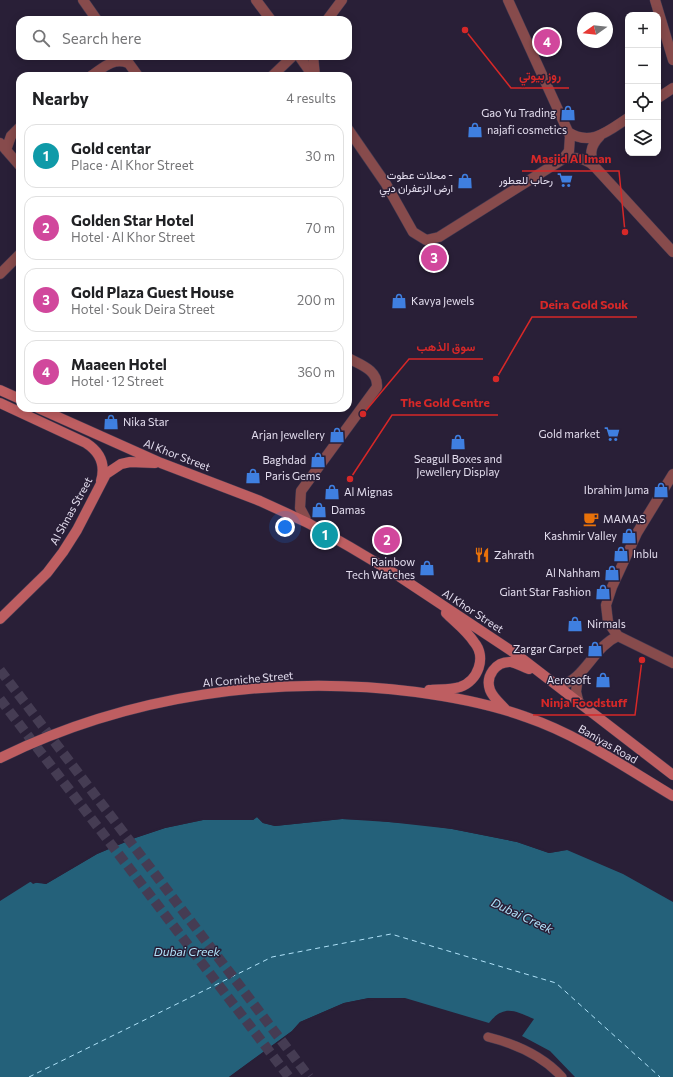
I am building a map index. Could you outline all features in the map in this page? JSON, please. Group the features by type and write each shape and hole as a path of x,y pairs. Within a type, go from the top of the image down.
{"main road":[{"path":"0,390 16,397"},
{"path":"0,403 16,410"},
{"path":"19,412 86,443 93,448 102,464 103,473 101,482"},
{"name":"Al Khor Street","path":"47,412 161,463 239,492 308,523 381,565 516,654 578,700 673,775"},
{"name":"Al Shnas Street","path":"0,619 5,612 47,573 63,552 84,518 101,482 113,468 130,462 161,463"},
{"path":"405,691 460,687 475,677 479,669 480,660 475,642 428,596"},
{"path":"506,710 490,689 490,675 499,665 513,662 550,679"},
{"name":"Al Corniche Street","path":"0,758 52,736 100,719 188,697 247,689 288,686 355,687 405,691 456,699 506,710"},
{"name":"Baniyas Road","path":"506,710 546,724 566,733 673,796"}],"street":[{"path":"83,0 95,16"},
{"path":"256,0 268,16"},
{"path":"330,16 342,0"},
{"path":"508,0 568,132 570,146 563,159"},
{"path":"655,0 673,60"},
{"path":"97,72 118,60"},
{"path":"127,60 135,72"},
{"path":"275,72 279,60"},
{"path":"276,72 289,60"},
{"path":"303,60 311,72"},
{"path":"313,60 314,72"},
{"path":"661,96 673,88"},
{"path":"596,167 591,156 593,145 600,136 625,120"},
{"path":"16,132 3,147 16,162"},
{"path":"568,132 586,139 600,136"},
{"path":"352,136 386,184 411,229 422,239 430,240 439,237 497,203 563,159 570,158 584,159 596,167 673,252"},
{"path":"0,274 16,258"},
{"path":"308,523 300,508 301,491 375,392 377,387 376,377 371,371 352,360"},
{"path":"605,643 608,622 606,605 612,587 640,528 673,474"},
{"path":"608,622 618,636 673,663"},
{"path":"559,686 568,683 578,676 605,643 618,636"},
{"path":"578,676 576,684 578,700"},
{"path":"488,1037 507,1042 526,1050 543,1060 562,1077"}],"water":[{"name":"Dubai Creek","path":"257,817 263,823 275,826 342,819 419,824 517,842 549,853 567,850 623,874 673,902 673,1077 575,1077 550,1051 522,1036 534,1019 521,1014 505,1011 494,1017 489,1023 405,998 369,998 344,1003 300,1022 292,1031 229,1077 0,1077 0,901 30,882 46,884 97,854 135,838 165,828 203,820 253,820"}],"pier":[{"path":"258,815 264,821 275,824 342,817 419,822 517,840 549,851 567,850 549,853 517,842 452,829 371,820 342,819 275,826 263,823 257,817 253,820 203,820 165,828 135,838 97,854 46,884 38,882 33,884 29,880 46,882 97,852 134,836 164,826 203,818 252,818"},
{"path":"369,998 405,998 359,1001 345,1005 301,1024 293,1032 232,1077 229,1077 292,1031 300,1022 344,1003"}],"ferry route":[{"path":"29,1077 272,957 391,934 556,983 660,1077"}],"tunnel":[{"path":"0,670 309,1077"},
{"path":"0,699 289,1077"}],"place":[{"name":"روز بيوتي","path":"465,30"},
{"name":"Maaeen Hotel","path":"547,42"},
{"name":"Gao Yu Trading","path":"568,113"},
{"name":"najafi cosmetics","path":"475,130"},
{"name":"رحاب للعطور","path":"565,180"},
{"name":"محلات عطوت - ارض الزعفران دبي","path":"465,181"},
{"name":"Masjid Al Iman","path":"625,232"},
{"name":"Gold Plaza Guest House","path":"434,258"},
{"name":"Kavya Jewels","path":"399,301"},
{"name":"Deira Gold Souk","path":"496,379"},
{"name":"سوق الذهب","path":"363,414"},
{"name":"Nika Star","path":"111,422"},
{"name":"Gold market","path":"612,434"},
{"name":"Arjan Jewellery","path":"337,435"},
{"name":"Seagull Boxes and Jewellery Display","path":"458,442"},
{"name":"Baghdad","path":"318,460"},
{"name":"Paris Gems","path":"253,476"},
{"name":"The Gold Centre","path":"350,479"},
{"name":"Ibrahim Juma","path":"661,490"},
{"name":"Al Mignas","path":"332,492"},
{"name":"Damas","path":"319,510"},
{"name":"MAMAS","path":"591,519"},
{"name":"Gold centar","path":"325,535"},
{"name":"Kashmir Valley","path":"629,536"},
{"name":"Golden Star Hotel","path":"387,540"},
{"name":"Inblu","path":"621,554"},
{"name":"Zahrath","path":"482,555"},
{"name":"Rainbow Tech Watches","path":"427,568"},
{"name":"Al Nahham","path":"612,573"},
{"name":"Giant Star Fashion","path":"603,592"},
{"name":"Nirmals","path":"575,624"},
{"name":"Zargar Carpet","path":"595,649"},
{"name":"Ninja Foodstuff","path":"642,660"},
{"name":"Aerosoft","path":"603,680"}]}
